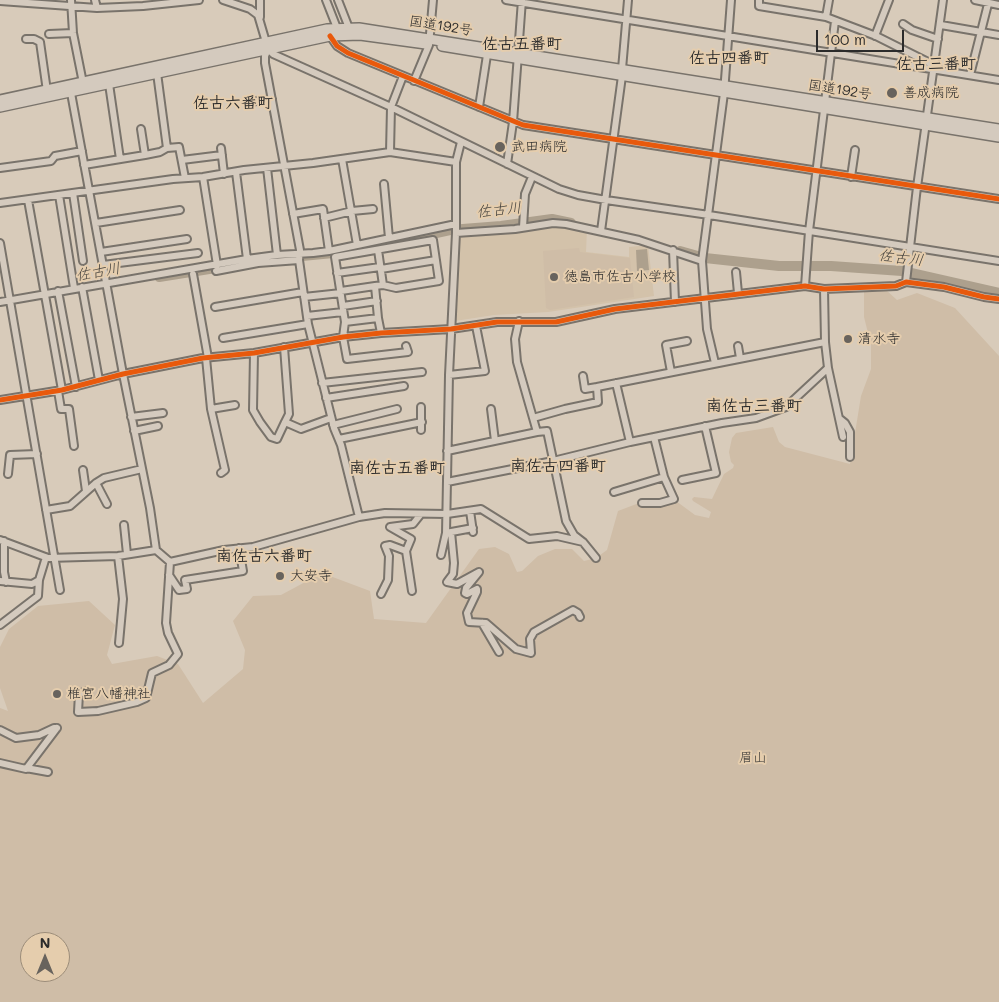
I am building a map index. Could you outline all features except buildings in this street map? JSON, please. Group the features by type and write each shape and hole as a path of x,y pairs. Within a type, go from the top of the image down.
{"highway":[{"name":"国道192号","path":"0,107 157,74 336,28 369,28 487,55 518,56"},
{"name":"国道192号","path":"0,100 267,45 330,36 360,35 430,42 927,121 999,128"},
{"name":"国道192号","path":"927,121 999,137"}],"street":[{"path":"95,0 97,8"},
{"path":"0,1 71,3 97,8 199,0"},
{"path":"223,0 250,9 260,18"},
{"path":"260,0 260,18 267,45 273,54 391,107 532,177 578,195 999,261"},
{"path":"326,0 336,28"},
{"path":"338,0 349,28"},
{"path":"414,80 430,42 433,0"},
{"path":"506,0 934,67 999,80"},
{"path":"601,229 622,73 628,0"},
{"path":"714,363 707,329 703,258 724,89 731,0"},
{"path":"826,17 829,0"},
{"path":"875,36 889,0"},
{"path":"907,279 917,187 944,0"},
{"path":"974,0 999,6"},
{"path":"507,164 513,122 522,1"},
{"path":"762,1 759,6 826,17 875,36 934,67"},
{"path":"71,3 73,33 83,83"},
{"path":"970,75 988,4"},
{"path":"805,286 805,265 835,21"},
{"path":"903,24 938,39"},
{"path":"940,26 999,35"},
{"path":"49,34 73,33"},
{"path":"330,36 337,46 342,49 522,125 999,199"},
{"path":"26,39 34,39 40,42 47,90"},
{"path":"267,45 265,63 293,214 303,295 322,383 359,517"},
{"path":"479,107 487,55"},
{"path":"157,74 167,148"},
{"path":"390,152 391,107 403,76"},
{"path":"109,84 120,159"},
{"path":"71,93 131,417 150,508 156,550 170,562"},
{"path":"249,102 272,99"},
{"path":"141,129 145,155"},
{"path":"461,142 456,162 456,229 447,451 447,514 454,563 453,574 447,582 457,584 479,572 466,588 465,593 467,594 477,589 468,612 469,622 486,623 516,649 531,653 530,639 534,632 573,610 580,617"},
{"path":"84,165 145,155 160,152 167,148 179,147 185,178"},
{"path":"851,177 855,150"},
{"path":"0,168 51,161 54,156 82,151"},
{"path":"182,160 221,152 224,174"},
{"path":"0,203 390,152 456,162"},
{"path":"342,158 357,245"},
{"path":"267,168 277,255"},
{"path":"236,172 247,259"},
{"path":"203,177 216,268"},
{"path":"523,224 525,194 532,177"},
{"path":"384,184 389,238"},
{"path":"73,193 83,261"},
{"path":"59,195 74,288"},
{"path":"28,200 45,295 60,390 61,409 69,409 74,446"},
{"path":"293,214 323,209 329,251"},
{"path":"324,218 352,211 373,209"},
{"path":"96,223 180,210"},
{"path":"406,346 408,352 347,359 343,337 345,322 335,257 378,250 456,229 553,223 601,229 703,258"},
{"path":"0,302 166,274 299,257 389,238 432,234"},
{"path":"215,307 379,286 396,288 439,281 432,234"},
{"path":"101,252 187,239"},
{"path":"0,243 60,590"},
{"path":"378,250 380,268 377,301 381,333"},
{"path":"672,250 675,302"},
{"path":"103,265 198,253"},
{"path":"216,268 247,259 277,255 299,257"},
{"path":"337,273 436,260"},
{"path":"736,272 738,294"},
{"path":"193,274 207,358 211,409 225,470 221,473"},
{"path":"0,400 76,387 123,374 207,358 254,353 343,337 451,329 497,322 556,322 615,309 805,286 824,289 896,286 907,279 999,299"},
{"path":"82,289 100,380"},
{"path":"824,289 825,342 828,368 843,437"},
{"path":"59,293 76,387"},
{"path":"223,338 308,320 377,301"},
{"path":"345,322 378,318"},
{"path":"519,321 515,340 517,362 537,432"},
{"path":"449,375 485,371 476,326"},
{"path":"670,372 666,345 683,340"},
{"path":"583,376 585,389 825,342"},
{"path":"738,346 740,358"},
{"path":"254,353 253,410 271,437 277,439 289,414 284,348"},
{"path":"447,482 553,461 705,426 756,418 786,408 828,368"},
{"path":"322,383 422,372"},
{"path":"616,383 630,442"},
{"path":"326,398 404,386"},
{"path":"533,418 598,402 597,387"},
{"path":"211,409 235,405"},
{"path":"421,407 421,430"},
{"path":"285,422 301,429 392,409"},
{"path":"491,409 495,441"},
{"path":"131,417 163,413"},
{"path":"839,418 845,423 850,432 850,456"},
{"path":"339,439 422,422"},
{"path":"134,431 158,426"},
{"path":"682,480 716,473 705,426"},
{"path":"447,451 547,431 566,521 574,535 583,542 596,558"},
{"path":"642,503 660,503 674,499 664,477 654,437"},
{"path":"8,474 10,455 37,454"},
{"path":"46,510 70,506 104,478 142,469"},
{"path":"84,470 86,491"},
{"path":"614,492 664,477"},
{"path":"96,483 107,504"},
{"path":"170,562 224,550 253,547 359,517 385,513 447,514 481,509 529,539 557,536 583,542"},
{"path":"449,532 473,530 470,511"},
{"path":"412,591 406,551 411,539 390,527 412,524 421,514"},
{"path":"124,525 127,554"},
{"path":"441,554 449,532"},
{"path":"39,580 32,584 3,582 2,540 46,557 118,556 156,550"},
{"path":"381,594 388,580 389,556 385,546 390,545 406,551"},
{"path":"169,574 179,590 187,589 185,580 243,571 239,548"},
{"path":"118,556 123,599 119,643"},
{"path":"0,625 38,596 39,580 46,557"},
{"path":"86,691 79,694 78,712 98,711 142,700 146,698 152,673 169,665 178,654 168,633 166,623 170,562"},
{"path":"482,623 499,652"},
{"path":"0,730 16,738 58,728 26,768"},
{"path":"0,763 48,772"}],"shaded area":[{"name":"徳島市佐古小学校","path":"553,227 587,229 586,252 629,257 629,247 648,245 654,296 548,312 494,315 455,321 458,234 511,232"},
{"path":"647,249 649,270 637,271 636,250"}],"green space":[{"path":"579,248 580,252 630,258 634,297 550,310 546,308 543,251"},
{"name":"眉山","path":"885,289 897,300 917,293 955,308 999,356 999,1002 0,1002 0,708 8,711 0,688 0,647 9,629 38,606 89,601 115,625 107,655 112,664 157,656 178,664 203,703 243,669 245,650 233,621 253,596 281,595 322,573 370,591 374,619 426,623 479,549 495,547 509,554 517,572 522,571 538,556 555,549 572,549 584,561 596,558 607,550 618,511 639,503 676,501 695,515 709,518 711,512 692,499 694,497 712,499 724,474 733,468 734,465 731,462 729,452 732,438 736,433 773,427 779,442 785,447 850,464 861,396 871,369 871,345 864,317 864,290"}],"waterway":[{"name":"佐古川","path":"302,256 354,251 450,230 552,219 571,223"},
{"name":"佐古川","path":"680,251 705,258 779,266 831,266 902,271 999,293"},
{"name":"佐古川","path":"159,277 228,266"}],"cycle path":[{"path":"330,36 337,46 348,53 523,125 999,199"},
{"path":"0,400 62,390 123,374 203,358 254,353 343,337 451,329 497,322 556,322 615,309 805,286 824,289 896,286 906,282 944,287 999,299"}],"place":[{"name":"善成病院","path":"892,93"},
{"name":"武田病院","path":"500,147"},
{"name":"徳島市佐古小学校","path":"554,277"},
{"name":"清水寺","path":"848,339"},
{"name":"大安寺","path":"280,576"},
{"name":"椎宮八幡神社","path":"57,694"}],"district":[{"name":"佐古五番町","path":"522,44"},
{"name":"佐古四番町","path":"729,58"},
{"name":"佐古三番町","path":"936,64"},
{"name":"佐古六番町","path":"233,103"},
{"name":"南佐古三番町","path":"754,406"},
{"name":"南佐古四番町","path":"558,466"},
{"name":"南佐古五番町","path":"397,468"},
{"name":"南佐古六番町","path":"264,556"}]}
